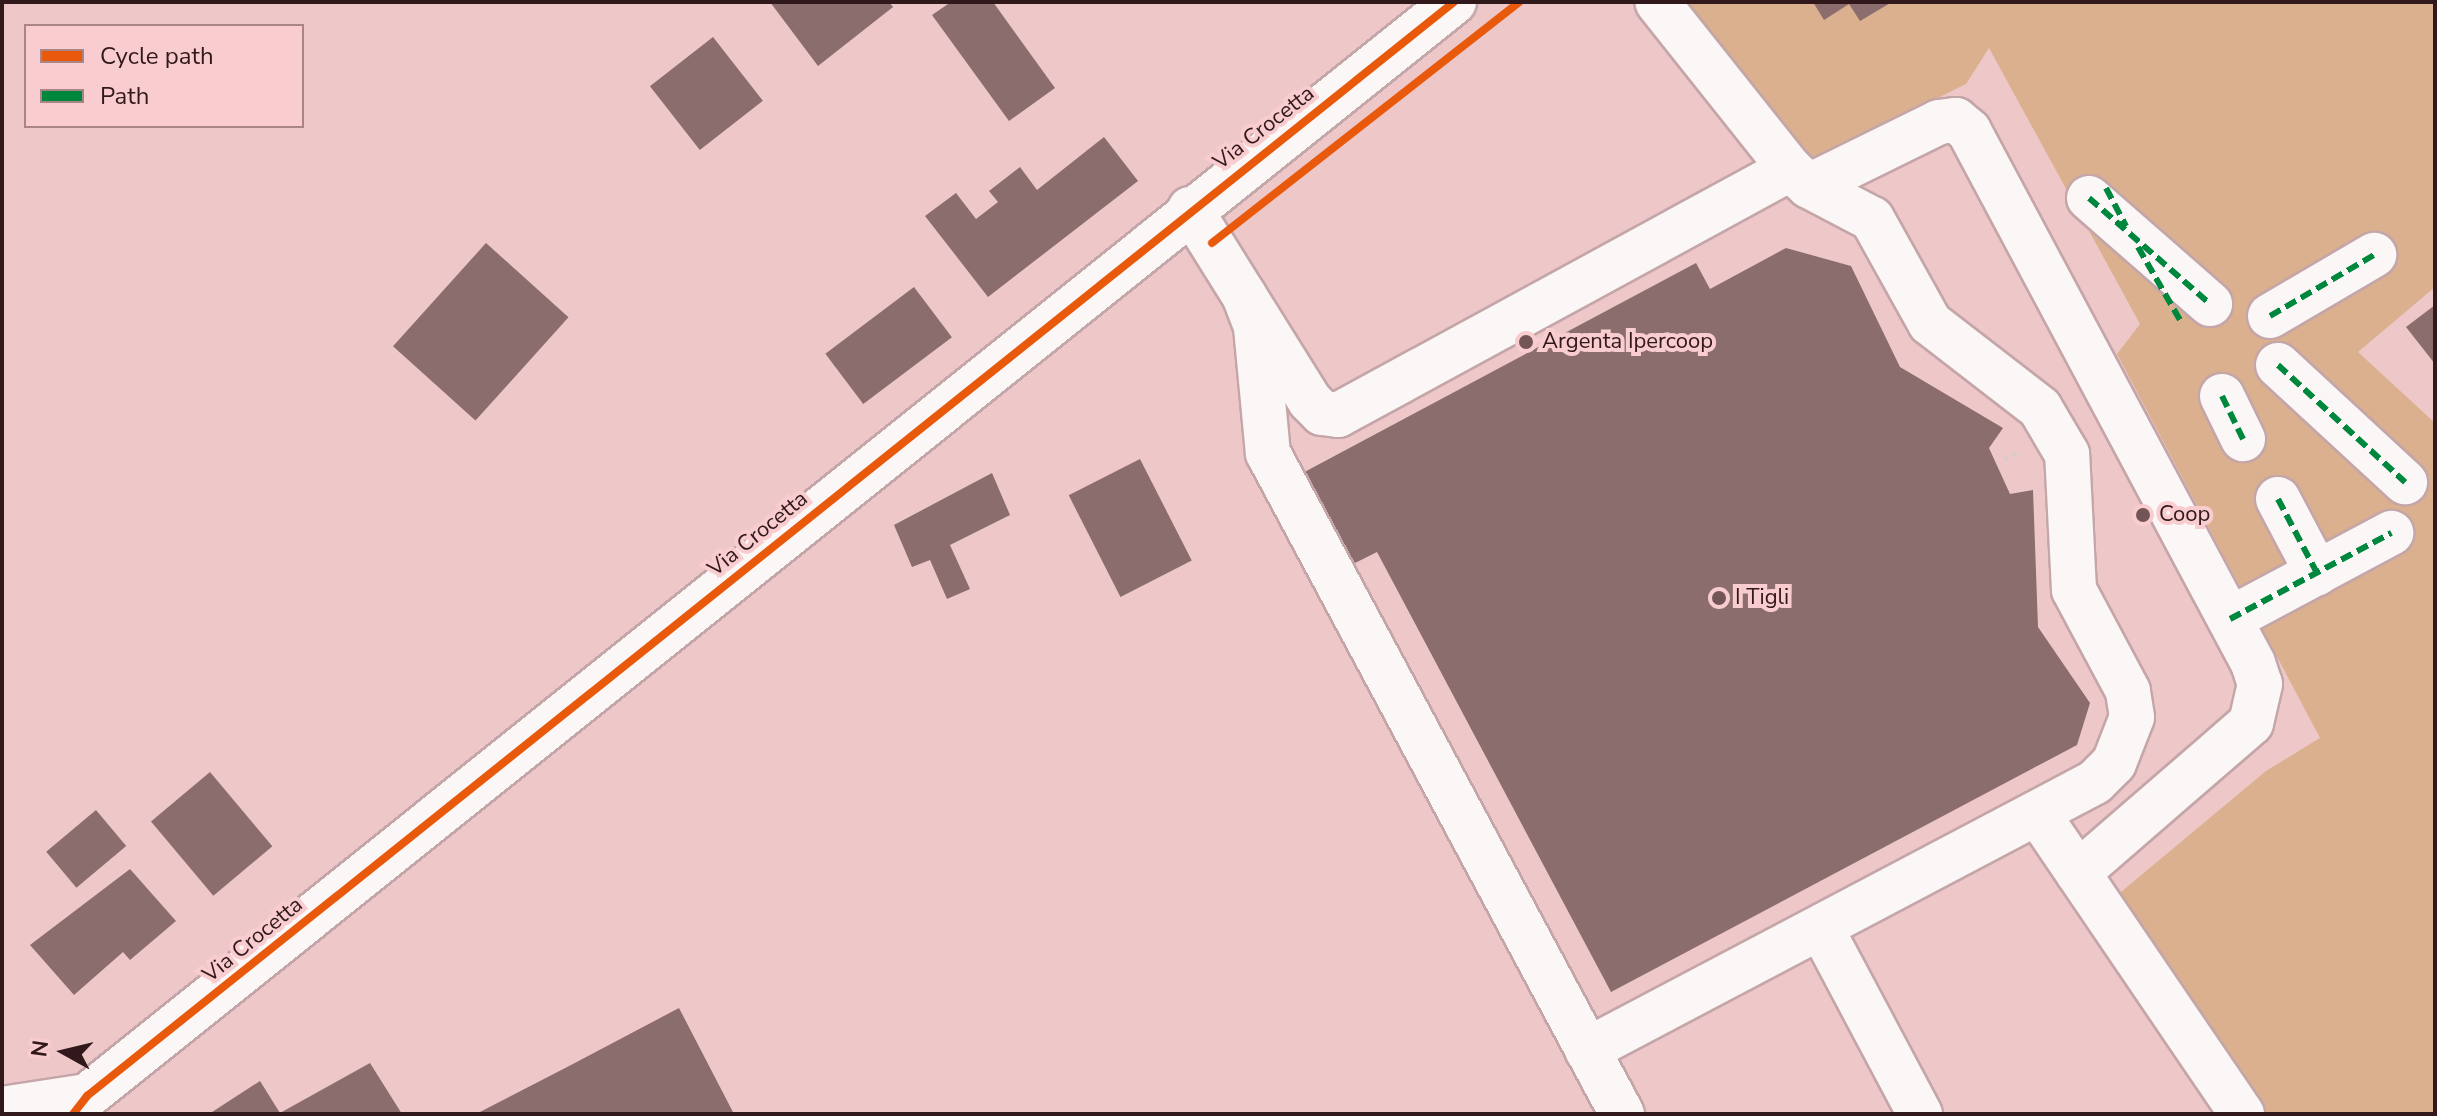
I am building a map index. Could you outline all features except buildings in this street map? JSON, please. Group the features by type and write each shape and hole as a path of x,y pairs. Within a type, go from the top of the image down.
{"street":[{"name":"Via Crocetta","path":"81,1106 1190,209 1454,2"},
{"path":"1587,1050 2095,782 2114,763 2132,717 2128,691 2074,590 2067,454 2040,408 1930,323 1872,219 1799,178 1657,2"},
{"path":"1190,209 1310,401 1338,415 1799,178 1939,122 1956,120 1969,131 2230,619 2260,684 2251,723 2078,873"},
{"path":"2097,193 2195,312"},
{"path":"2270,316 2374,255"},
{"path":"1244,295 1256,327 1268,453 1622,1114"},
{"path":"2278,365 2405,482"},
{"path":"2222,396 2243,439"},
{"path":"2278,499 2317,573"},
{"path":"2230,619 2391,533"},
{"path":"2038,814 2242,1114"},
{"path":"1821,928 1920,1114"},
{"path":"2,1082 81,1106"},
{"path":"2,1109 81,1106"}],"shaded area":[{"path":"1683,2 2435,2 2435,287 2358,352 2435,423 2435,1114 2267,1114 2115,897 2266,771 2320,738 2117,354 2140,324 1989,48 1966,84 1811,161"}],"marked path":[{"path":"2106,188 2126,226"},
{"path":"2089,198 2210,304"},
{"path":"2138,247 2180,320"},
{"path":"2270,316 2374,255"},
{"path":"2278,365 2405,482"},
{"path":"2222,396 2243,439"},
{"path":"2278,499 2317,573"},
{"path":"2230,619 2391,533"}],"cycle path":[{"path":"73,1114 87,1096 1454,2"},
{"path":"1212,243 1519,2"}],"place":[{"name":"Argenta Ipercoop","path":"1526,342"},
{"name":"Coop","path":"2143,515"},
{"name":"I Tigli","path":"1719,598"}]}
